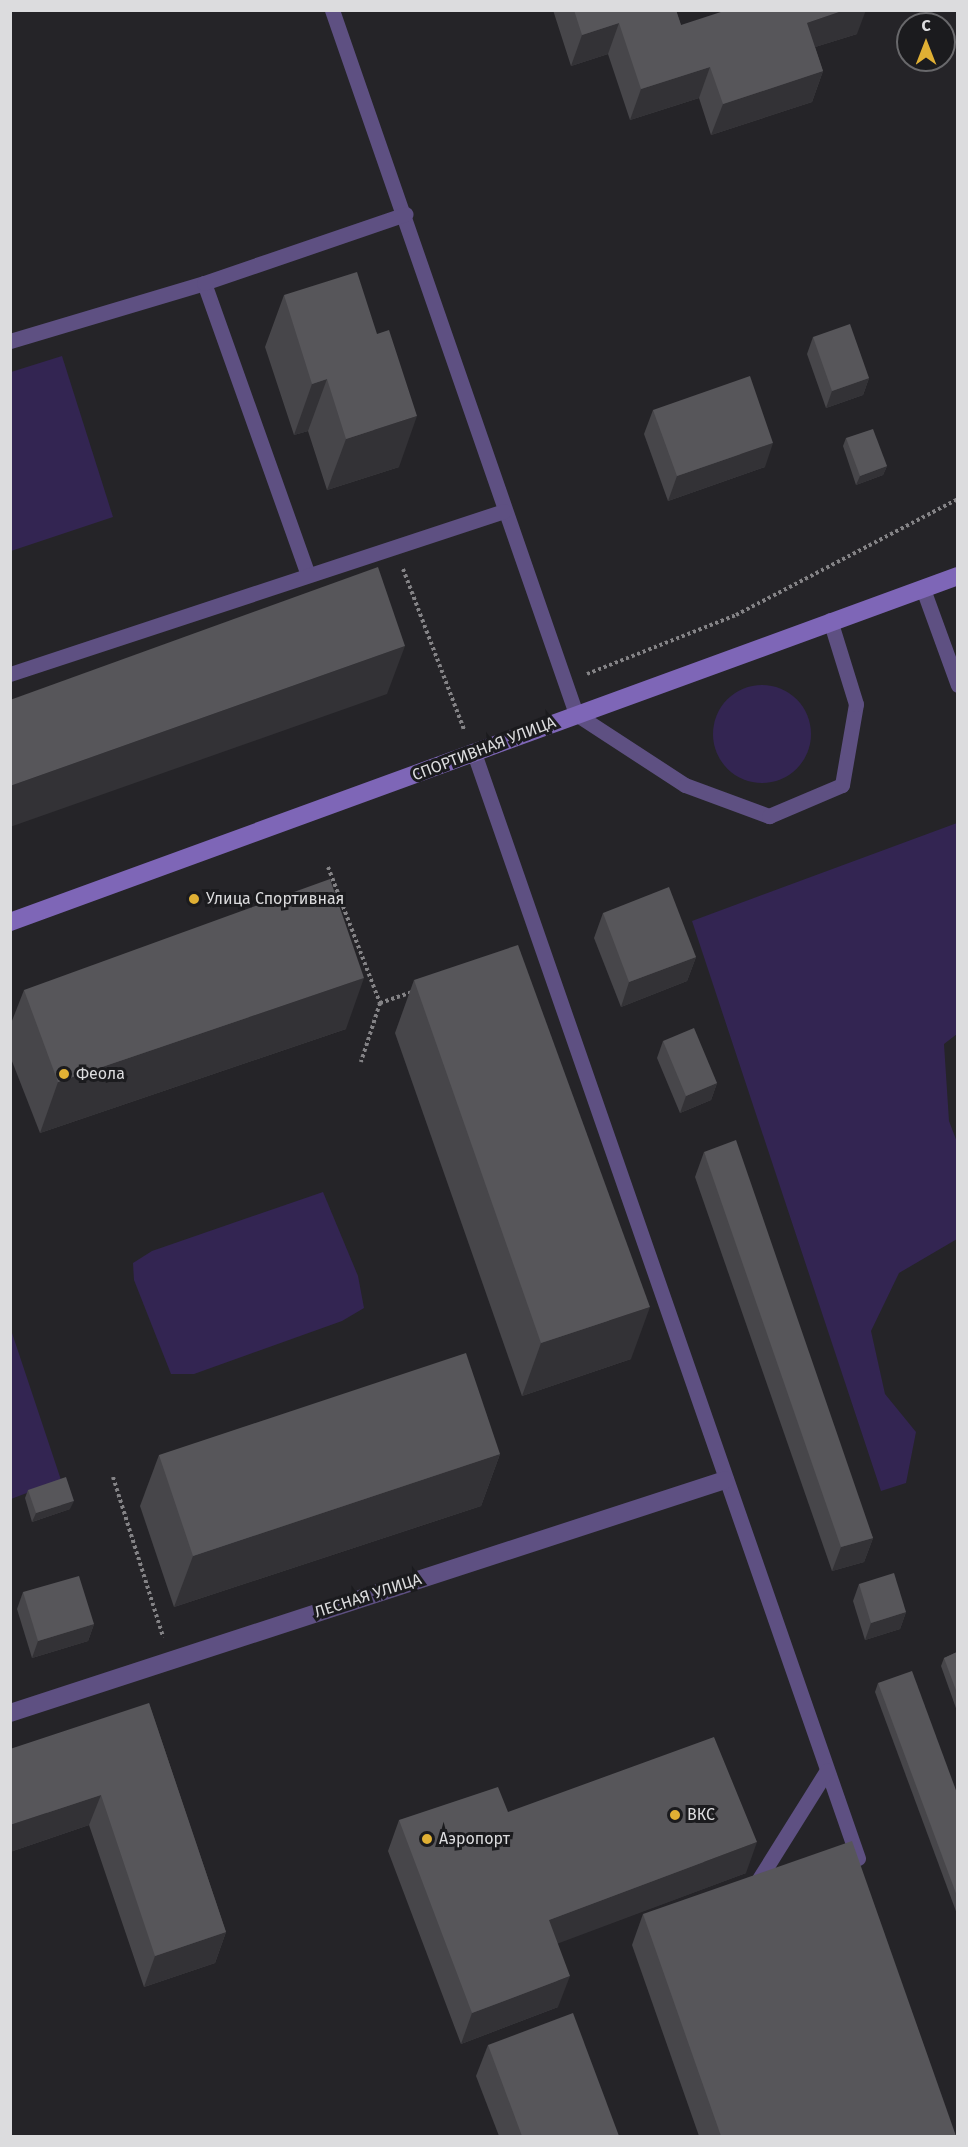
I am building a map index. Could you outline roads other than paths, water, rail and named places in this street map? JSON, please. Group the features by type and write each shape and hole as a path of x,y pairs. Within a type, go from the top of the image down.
{"street":[{"name":"СПОРТИВНАЯ УЛИЦА","path":"10,922 830,620 957,576"},
{"name":"ЛЕСНАЯ УЛИЦА","path":"10,1713 725,1480"}],"lane":[{"path":"332,10 405,214 504,511 563,683 576,714 685,785 769,816 842,785 856,704 830,620"},
{"path":"10,341 204,283 405,214"},
{"path":"204,283 308,575"},
{"path":"10,674 504,511"},
{"path":"923,589 957,685"},
{"path":"474,753 862,1870"},
{"path":"759,1879 827,1770"}],"place":[{"name":"Улица Спортивная","path":"194,899"},
{"name":"Феола","path":"64,1074"},
{"name":"ВКС","path":"675,1815"},
{"name":"Аэропорт","path":"427,1839"}]}
